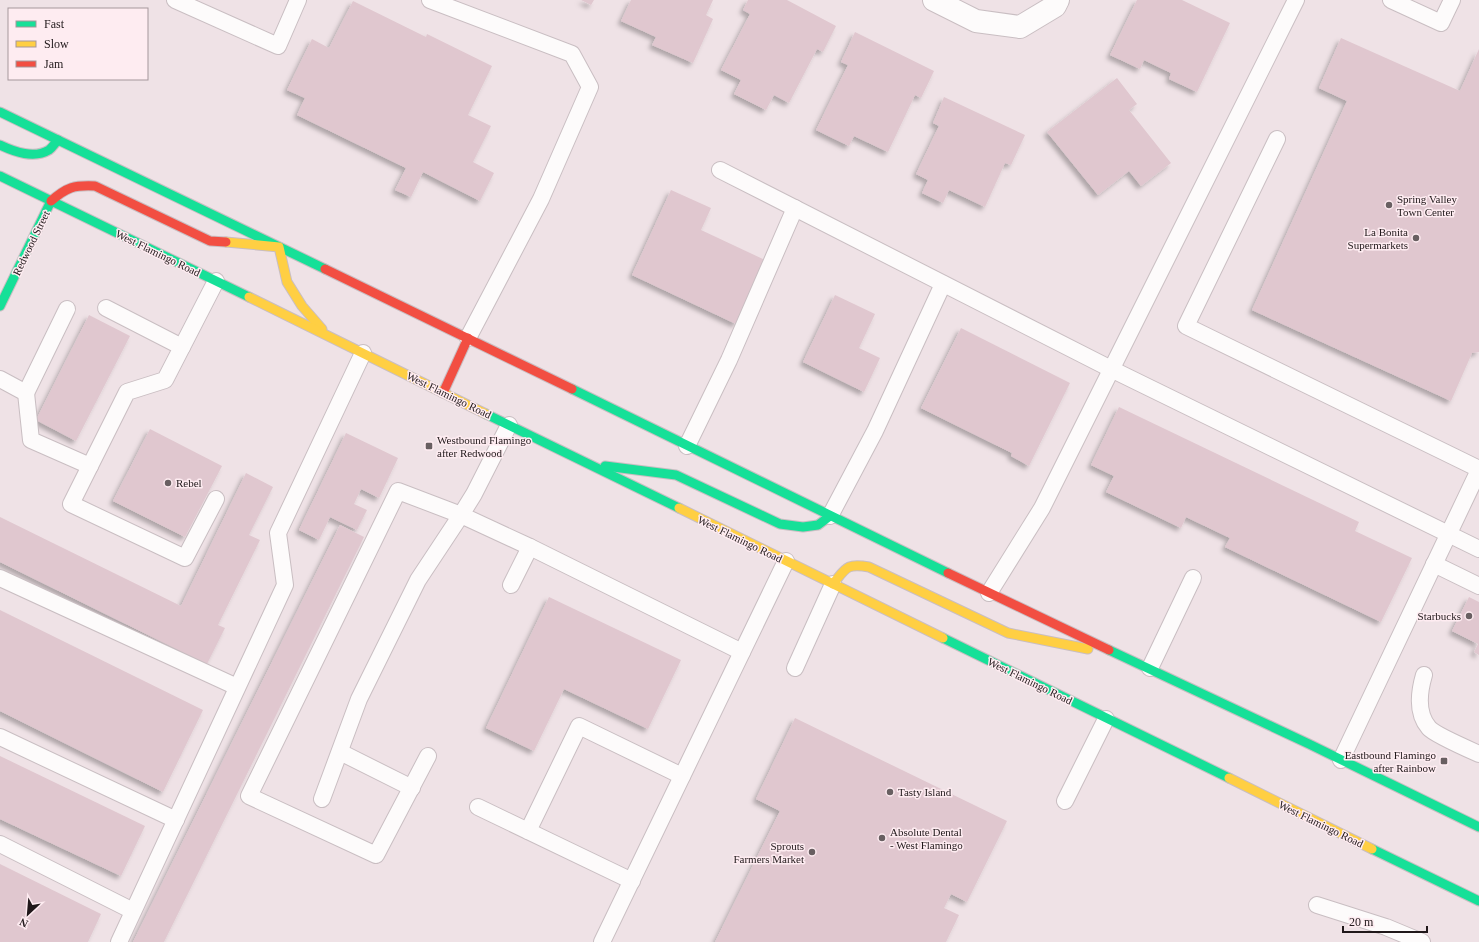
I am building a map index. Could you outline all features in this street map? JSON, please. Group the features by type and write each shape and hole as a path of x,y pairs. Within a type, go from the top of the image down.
{"main road":[{"path":"0,112 468,338 989,593 1150,668 1479,826"},
{"path":"0,145 26,154 40,154 50,149 58,140"},
{"name":"West Flamingo Road","path":"0,176 364,353 1479,901"},
{"path":"51,201 68,186 95,186 210,241 279,247"},
{"name":"Redwood Street","path":"0,306 51,201"},
{"path":"279,247 287,282 302,306 328,336"},
{"path":"443,393 468,338"},
{"path":"588,464 676,475 780,524 803,527 818,526 830,516"},
{"path":"833,584 847,567 857,565 869,567 1008,633 1124,656"}],"street":[{"path":"934,0 976,21 1020,27 1055,6 1058,0"}],"lane":[{"path":"175,0 278,46 298,0"},
{"path":"430,0 572,54 590,87 541,199 468,338"},
{"path":"989,593 1042,508 1110,369 1296,0"},
{"path":"1391,0 1441,23 1452,0"},
{"path":"1276,139 1186,326 1479,469 1341,760"},
{"path":"720,170 1110,369 1479,549"},
{"path":"687,446 729,360 795,208"},
{"path":"216,281 165,380 126,392 71,504 185,558 216,499"},
{"path":"830,516 875,431 943,284"},
{"path":"106,308 182,347"},
{"path":"68,309 26,393 32,440 90,466"},
{"path":"119,942 285,585 278,533 364,353"},
{"path":"0,379 26,393"},
{"path":"322,800 359,699 418,580 474,494 509,425"},
{"path":"428,756 376,855 249,796 398,491 461,515 530,547 742,652"},
{"path":"511,585 530,547"},
{"path":"602,942 786,561"},
{"path":"1434,564 1479,586"},
{"path":"0,578 237,687"},
{"path":"1150,668 1193,578"},
{"path":"794,668 833,584"},
{"path":"1424,675 1419,691 1421,713 1430,729 1479,754"},
{"path":"1065,801 1106,719"},
{"path":"528,831 579,726 682,776"},
{"path":"0,737 176,820"},
{"path":"340,752 412,788"},
{"path":"478,807 632,881"},
{"path":"0,844 133,911"},
{"path":"1317,905 1386,927 1422,942"}],"building":[{"path":"581,0 594,0 591,5"},
{"path":"631,0 713,0 706,15 713,19 693,63 652,45 656,37 621,21"},
{"path":"748,0 787,0 836,26 823,52 817,49 789,103 774,95 766,110 734,94 741,80 721,70 750,14 743,10"},
{"path":"1137,0 1182,0 1230,23 1197,92 1169,79 1171,73 1144,60 1140,69 1110,55"},
{"path":"353,1 426,37 427,34 492,66 468,115 491,126 473,162 494,173 480,201 423,172 411,197 395,190 406,168 297,115 305,98 287,90 312,39 329,48"},
{"path":"855,32 934,71 921,98 915,95 888,152 854,136 849,146 816,130 848,65 841,62"},
{"name":"Spring Valley Town Center","path":"1341,38 1460,91 1479,49 1479,352 1472,353 1451,401 1252,310 1347,101 1319,88"},
{"path":"1117,78 1137,104 1129,110 1171,163 1141,186 1129,171 1098,195 1047,132"},
{"path":"944,97 1025,135 1011,165 1005,163 985,207 949,190 943,203 922,193 928,180 916,174 939,126 933,123"},
{"path":"671,190 711,208 701,230 765,260 736,324 632,275"},
{"path":"835,295 875,314 859,348 880,358 864,392 803,362"},
{"path":"89,315 130,336 76,441 36,420"},
{"path":"961,328 1070,383 1029,466 1011,456 1012,453 921,408"},
{"path":"1119,407 1359,522 1355,531 1412,558 1381,622 1225,547 1230,538 1186,517 1181,528 1106,492 1114,476 1091,465"},
{"name":"Rebel","path":"150,429 222,466 185,537 113,501"},
{"path":"346,433 398,458 379,498 361,489 354,504 367,510 357,530 330,517 319,540 299,530"},
{"path":"246,473 273,487 249,535 260,540 218,625 225,628 207,664 0,562 0,517 181,606"},
{"path":"340,525 364,537 164,942 133,942"},
{"path":"549,597 681,660 648,729 564,689 534,751 486,728"},
{"name":"Starbucks","path":"1469,597 1479,602 1479,655 1474,652 1478,644 1452,631"},
{"path":"0,610 203,710 163,792 0,711"},
{"path":"795,718 1007,821 967,902 951,894 944,908 959,915 946,942 715,942 780,811 756,799"},
{"path":"0,756 145,826 121,876 0,819"},
{"path":"0,864 101,914 88,942 0,942"}],"traffic: fast":[{"path":"0,112 325,269"},
{"path":"0,145 24,154 37,154 49,150 58,140"},
{"path":"0,176 249,297"},
{"path":"0,306 51,201"},
{"path":"572,389 948,573"},
{"path":"486,414 679,508"},
{"path":"605,466 676,475 780,524 803,527 818,525 830,516"},
{"path":"943,638 1229,778"},
{"path":"1109,650 1309,744 1479,827"},
{"path":"1372,849 1479,901"}],"traffic: slow":[{"path":"226,242 279,247 287,282 302,306 322,329"},
{"path":"249,297 486,414"},
{"path":"679,508 943,638"},
{"path":"833,584 841,574 851,566 869,567 1008,633 1088,649"},
{"path":"1229,778 1372,849"}],"traffic: jam":[{"path":"51,201 71,188 95,186 210,241 226,242"},
{"path":"325,269 572,389"},
{"path":"443,393 468,338"},
{"path":"948,573 1109,650"}],"place":[{"name":"Spring Valley Town Center","path":"1389,205"},
{"name":"La Bonita Supermarkets","path":"1416,238"},
{"name":"Westbound Flamingo after Redwood","path":"429,446"},
{"name":"Rebel","path":"168,483"},
{"name":"Starbucks","path":"1469,616"},
{"name":"Eastbound Flamingo after Rainbow","path":"1444,761"},
{"name":"Tasty Island","path":"890,792"},
{"name":"Absolute Dental - West Flamingo","path":"882,838"},
{"name":"Sprouts Farmers Market","path":"812,852"}]}
